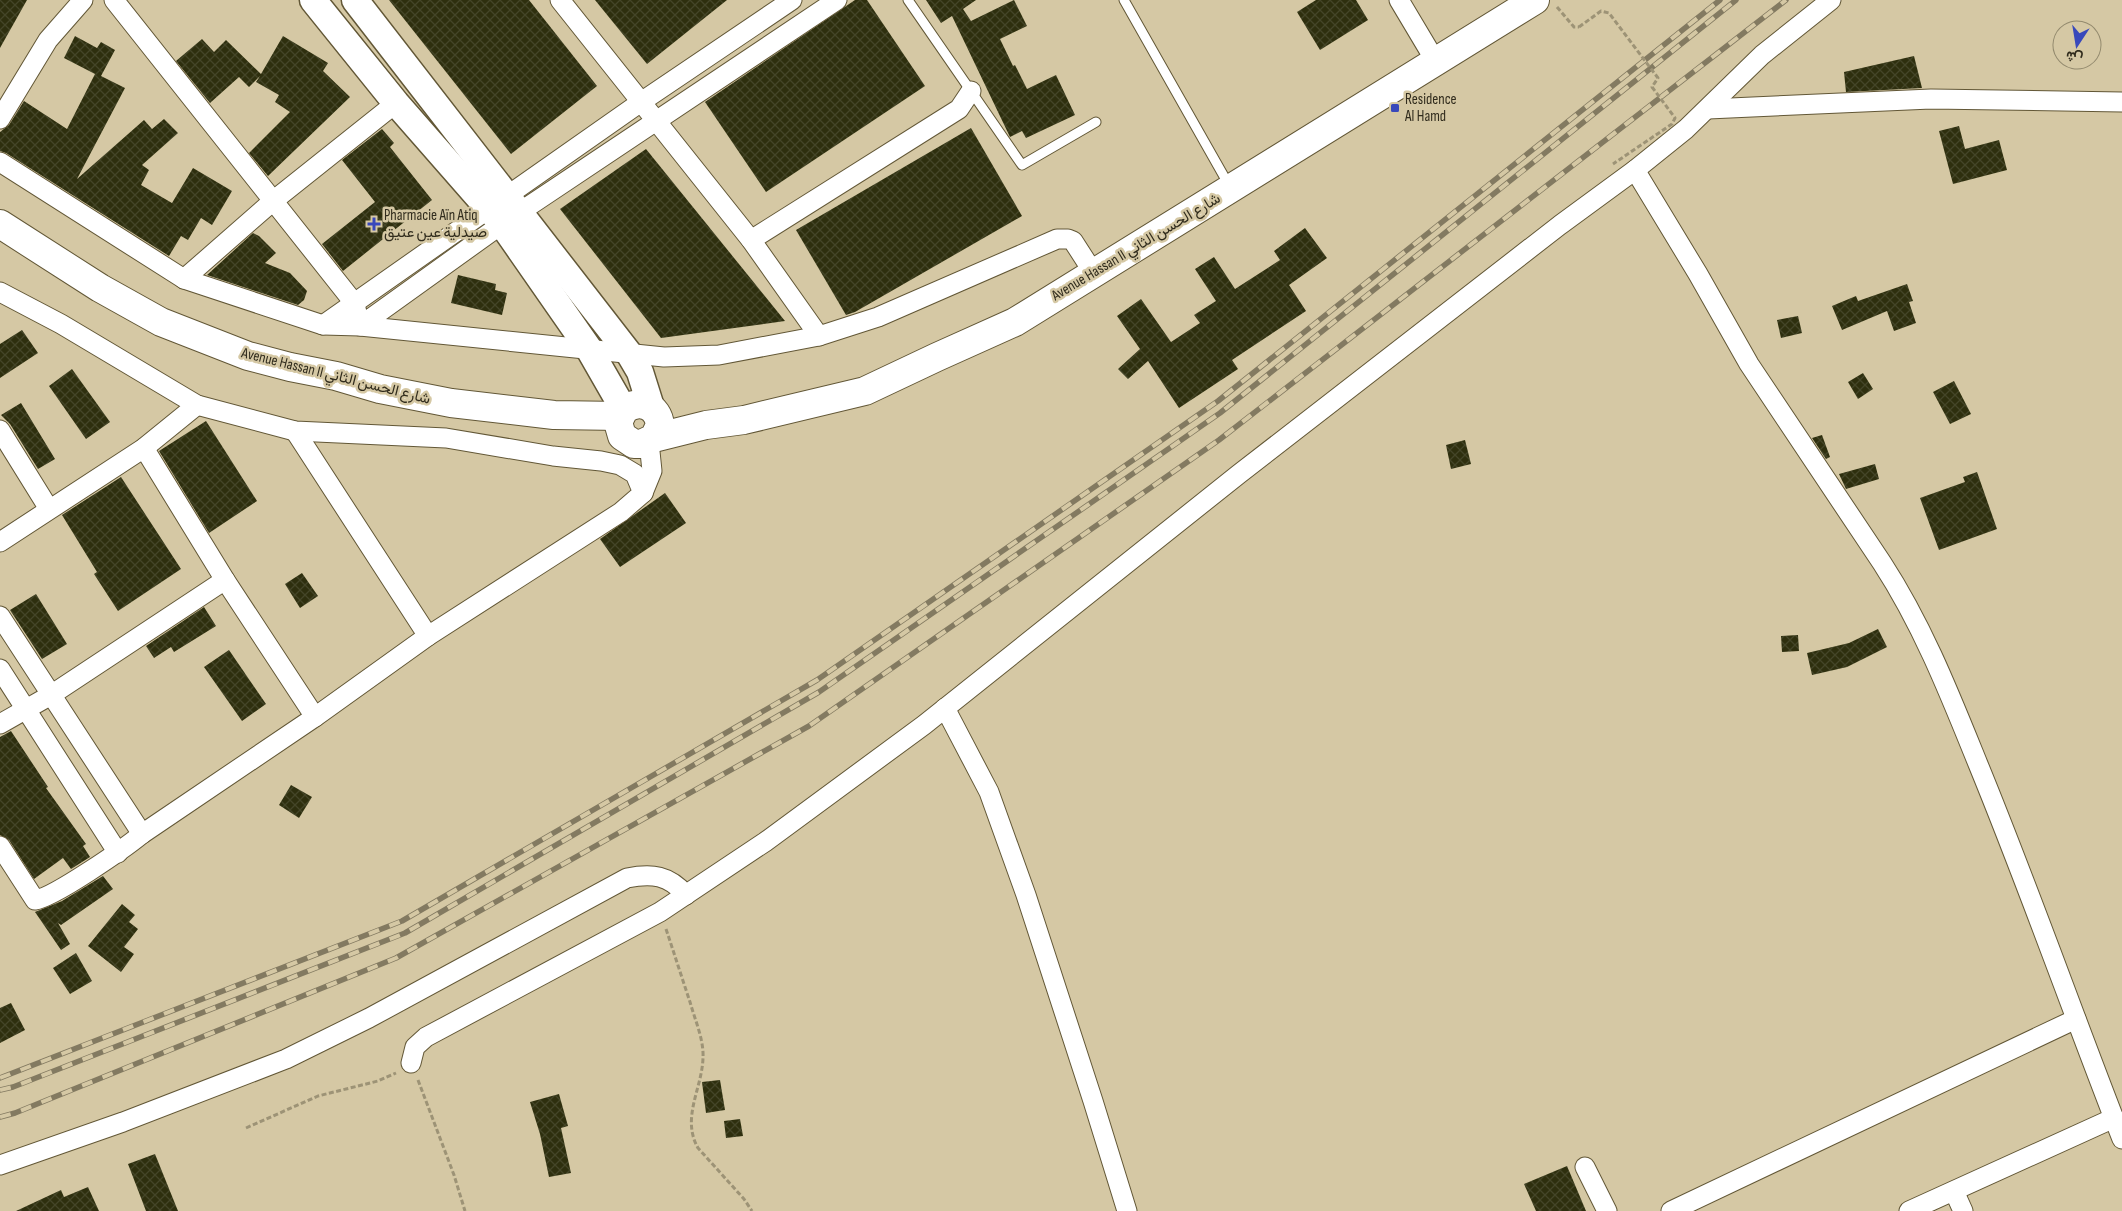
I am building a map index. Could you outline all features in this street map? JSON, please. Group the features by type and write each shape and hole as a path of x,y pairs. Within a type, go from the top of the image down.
{"main road":[{"name":"Avenue Hassan II شارع الحسن الثاني","path":"622,420 634,444 653,426 706,425 744,420 865,391 1015,322 1535,0"},
{"name":"Avenue Hassan II شارع الحسن الثاني","path":"0,224 100,288 161,322 248,356 336,376 380,389 451,403 554,415 622,420"},
{"name":"Avenue Hassan II شارع الحسن الثاني","path":"622,420 637,403 653,426"}],"street":[{"path":"0,119 48,40 82,0"},
{"path":"114,0 272,201 356,304 360,326"},
{"path":"0,846 35,900 51,894 118,853 142,834 315,717 428,636 621,512 643,493 652,470 653,426 640,372 630,354 505,210 396,103 314,0"},
{"path":"355,0 505,210 589,349 622,420"},
{"path":"560,0 751,240 819,336"},
{"path":"323,325 505,210 656,122 837,0"},
{"path":"1399,0 1436,62"},
{"path":"411,1063 415,1047 426,1037 660,912 765,842 945,708 1239,474 1560,225 1635,170 1708,109 1762,55 1832,0"},
{"path":"360,326 641,102 779,3 795,28"},
{"path":"751,240 959,109 971,91"},
{"path":"1708,109 1797,103 1930,99 2122,102"},
{"path":"184,279 272,201 396,103"},
{"path":"0,162 184,279 323,325 360,326 664,357 719,354 819,336 878,317 1057,239 1073,241 1093,272"},
{"path":"1635,170 1698,274 1749,364 1887,571 1920,629 2003,825 2122,1139"},
{"path":"0,292 61,324 197,405 295,431 446,438 552,456 601,460 620,465 635,474 643,493"},
{"path":"0,542 144,448 197,405"},
{"path":"0,430 49,509"},
{"path":"295,431 428,636"},
{"path":"144,448 225,580 315,717"},
{"path":"0,724 25,708 51,695 225,580"},
{"path":"0,616 142,834"},
{"path":"0,669 118,853"},
{"path":"945,708 989,792 1029,905 1094,1101 1127,1211"},
{"path":"0,1165 124,1122 286,1059 369,1018 627,878 642,875 659,875 673,882 686,895"},
{"path":"1671,1211 2076,1019"},
{"path":"1909,1211 2114,1118"},
{"path":"1585,1167 1606,1211"},
{"path":"1954,1191 1963,1211"}],"lane":[{"path":"908,0 1022,165 1096,122"},
{"path":"1124,0 1231,188"}],"path":[{"path":"1551,0 1574,27 1579,28 1601,11 1609,13 1658,78 1652,87 1675,118 1672,124 1613,164"},
{"path":"660,912 698,1027 702,1047 702,1065 690,1124 693,1138 698,1148 744,1199 752,1211"},
{"path":"246,1128 318,1096 390,1077 411,1063 466,1211"}],"building":[{"path":"0,0 27,0 0,48"},
{"path":"389,0 529,0 597,86 511,154"},
{"path":"595,0 727,0 647,64"},
{"path":"855,0 867,0 925,86 766,192 705,102"},
{"path":"926,0 976,0 963,9 971,21 1014,0 1027,26 1000,39 1013,66 1015,65 1027,89 1056,75 1075,115 1026,138 1022,131 1010,137 952,16 941,23"},
{"path":"1316,0 1356,0 1368,20 1320,50 1297,12"},
{"path":"75,36 97,48 101,42 115,50 101,76 125,88 77,179 144,120 152,129 164,119 178,133 142,165 149,170 141,185 172,203 193,168 232,191 212,225 201,218 188,240 181,236 169,256 0,151 0,132 9,125 24,101 67,129 95,74 64,58"},
{"path":"283,36 328,63 323,71 350,97 268,176 249,153 290,112 275,102 279,95 256,82 260,76 249,87 239,77 210,103 176,61 202,39 214,52 226,40 261,74"},
{"path":"1914,56 1922,88 1846,92 1844,72"},
{"path":"1959,126 1965,149 1999,140 2007,170 1953,184 1939,131"},
{"path":"971,128 1022,216 855,312 846,315 796,230"},
{"name":"Pharmacie Aïn Atiq صيدلية عين عتيق","path":"382,129 394,143 390,147 432,200 343,271 322,244 375,202 342,160"},
{"path":"646,149 785,321 661,338 560,209"},
{"path":"1305,228 1327,258 1289,285 1306,311 1232,360 1238,369 1179,408 1148,361 1128,379 1118,369 1140,349 1117,316 1141,299 1171,342 1200,323 1194,315 1216,301 1195,269 1214,257 1235,289 1280,260 1274,251"},
{"path":"253,233 259,236 276,253 265,263 290,273 307,291 304,300 298,305 207,275"},
{"path":"458,275 496,284 495,290 507,293 502,315 451,303"},
{"path":"1907,284 1913,301 1909,302 1916,323 1894,331 1887,311 1842,330 1832,306 1856,296 1858,301"},
{"path":"1798,316 1802,333 1781,338 1777,320"},
{"path":"22,330 38,353 0,378 0,344"},
{"path":"72,369 110,422 86,439 49,386"},
{"path":"1863,373 1873,389 1858,399 1848,382"},
{"path":"1954,381 1971,414 1950,424 1933,392"},
{"path":"21,403 55,459 38,469 10,424 1,415"},
{"path":"206,421 257,501 209,533 159,451"},
{"path":"1822,435 1830,457 1826,459 1812,438"},
{"path":"1465,440 1471,464 1451,469 1446,445"},
{"path":"1875,464 1879,479 1846,489 1839,474"},
{"path":"1977,472 1997,529 1939,550 1920,498 1965,482 1963,477"},
{"path":"121,477 181,569 118,611 94,574 97,572 62,515"},
{"path":"665,493 686,523 620,567 600,539"},
{"path":"302,573 318,596 300,608 285,584"},
{"path":"36,594 67,644 42,659 10,610"},
{"path":"204,607 216,626 174,652 171,647 154,658 146,646"},
{"path":"1878,629 1887,647 1847,667 1812,675 1807,653 1849,643"},
{"path":"1798,635 1799,651 1782,652 1781,636"},
{"path":"229,650 266,704 242,721 204,667"},
{"path":"11,731 48,787 46,788 86,844 83,846 90,857 71,869 63,858 34,879 9,840 0,835 0,737"},
{"path":"291,785 312,797 299,818 279,805"},
{"path":"103,876 113,889 61,925 58,923 70,944 61,950 35,912 62,901"},
{"path":"122,904 135,915 129,922 138,929 124,947 134,954 121,972 88,946"},
{"path":"76,953 92,981 70,994 53,968"},
{"path":"11,1003 25,1030 0,1043 0,1008"},
{"path":"720,1080 725,1110 706,1113 702,1082"},
{"path":"559,1094 568,1126 561,1128 571,1173 549,1177 540,1134 530,1102"},
{"path":"740,1119 743,1136 726,1138 724,1121"},
{"path":"155,1154 178,1211 146,1211 128,1164"},
{"path":"1567,1166 1586,1211 1536,1211 1524,1184"},
{"path":"88,1187 99,1211 16,1211 61,1190 64,1197"}],"railway":[{"path":"0,1078 402,921 817,680 1218,401 1720,0"},
{"path":"0,1090 13,1087 405,933 819,692 1220,413 1736,0"},
{"path":"0,1117 15,1113 396,958 809,726 1219,440 1786,0"}],"place":[{"name":"Residence Al Hamd","path":"1395,108"},
{"name":"Pharmacie Aïn Atiq صيدلية عين عتيق","path":"374,224"}]}
